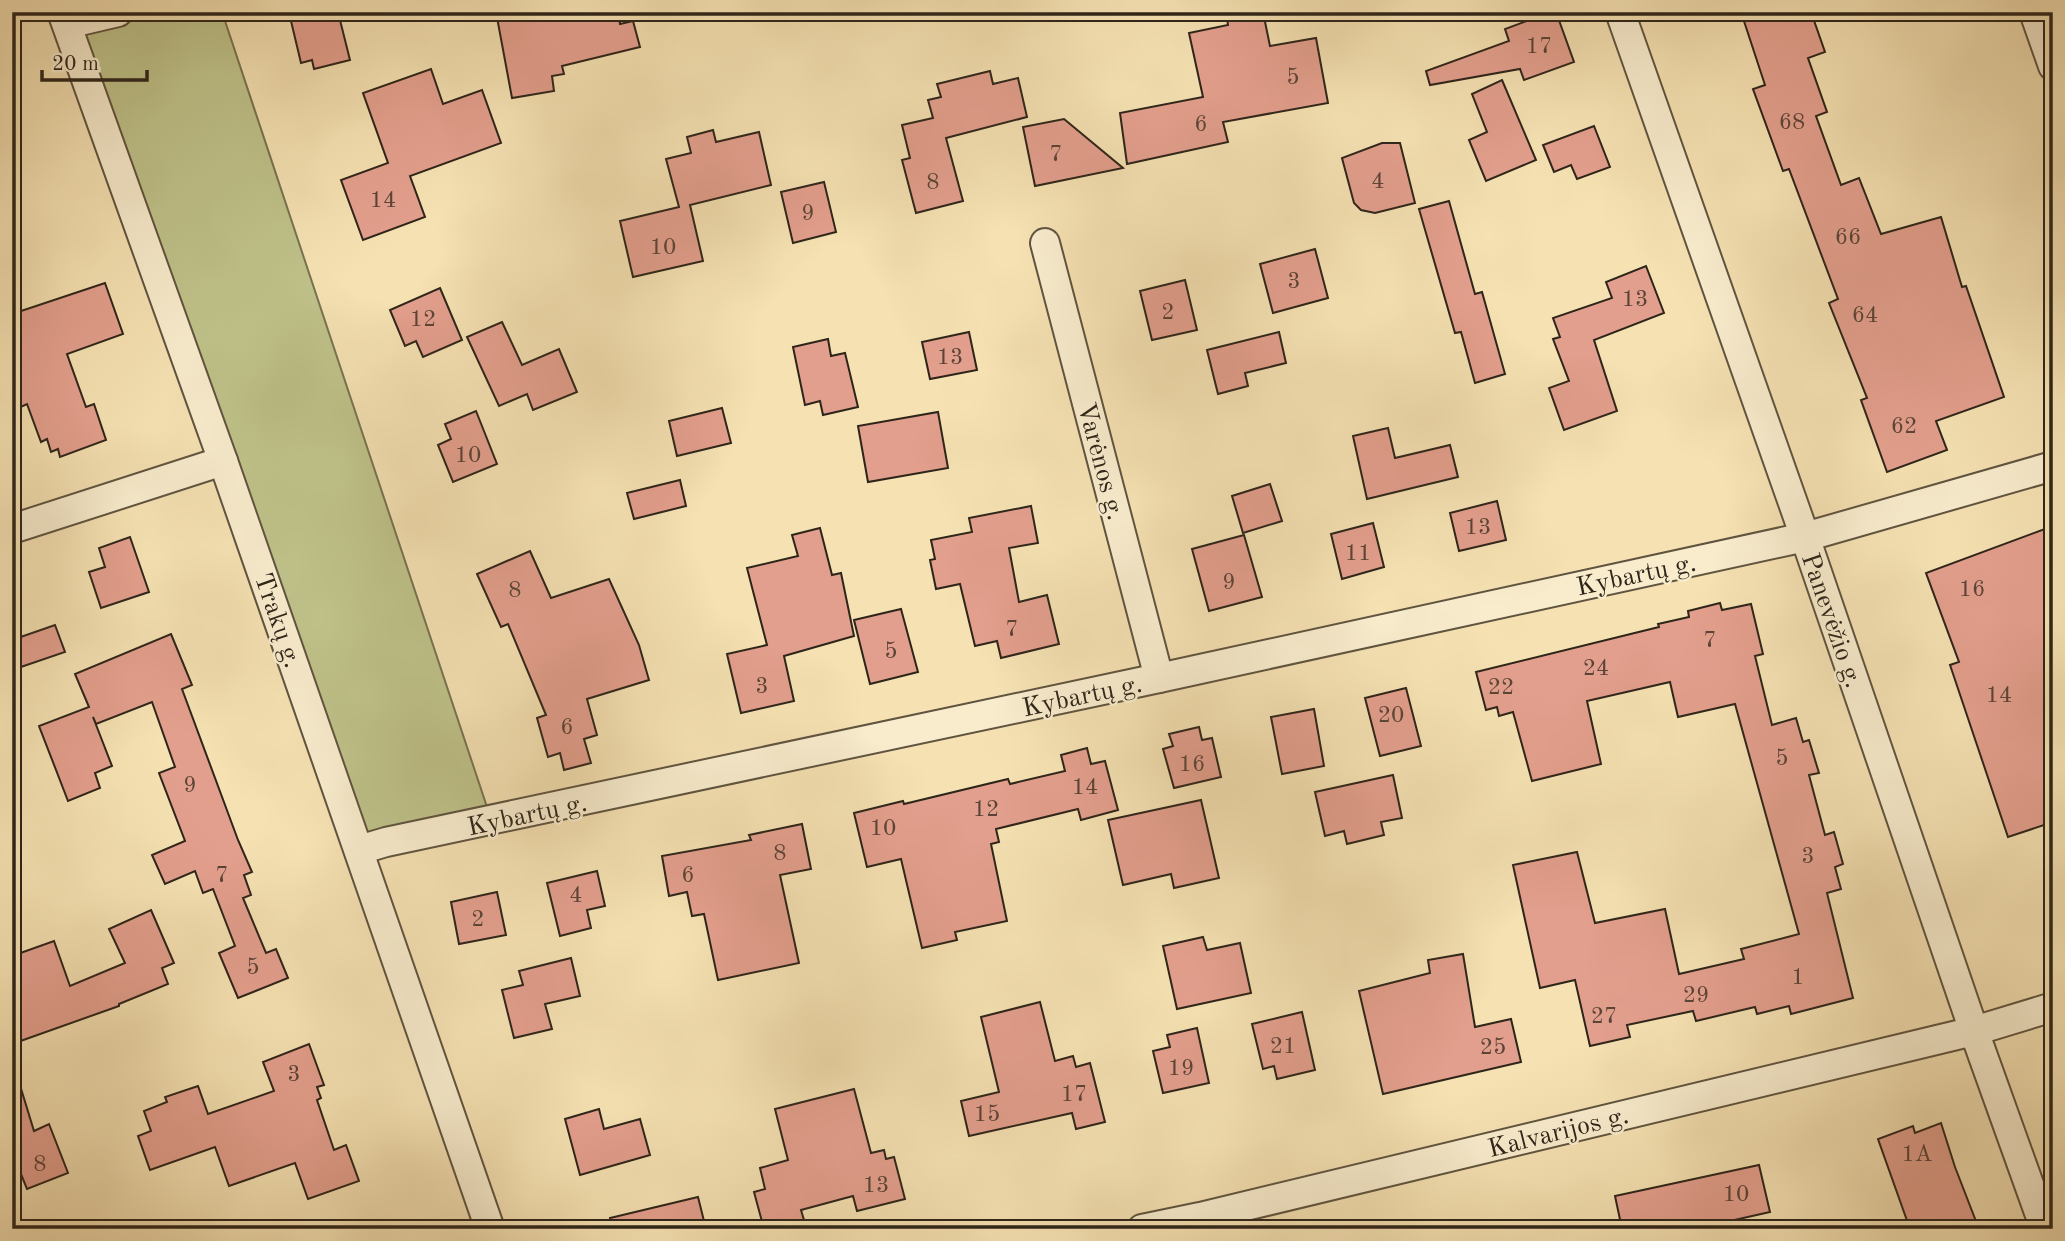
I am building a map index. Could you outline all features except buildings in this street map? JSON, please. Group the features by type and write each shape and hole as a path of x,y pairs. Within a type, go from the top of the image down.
{"street":[{"path":"64,18 118,12"},
{"name":"Panevėžio g.","path":"1620,12 2045,1229"},
{"path":"2034,12 2053,66"},
{"name":"Trakų g.","path":"64,18 223,461 490,1229"},
{"name":"Varėnos g.","path":"1045,243 1159,678"},
{"path":"12,529 223,461"},
{"name":"Kybartų g.","path":"359,850 386,842 1159,678 1805,537 2053,466"},
{"name":"Kalvarijos g.","path":"1143,1229 1202,1223 1974,1031 2053,1007"}],"green space":[{"path":"118,12 222,12 492,822 359,850 67,24"}]}
